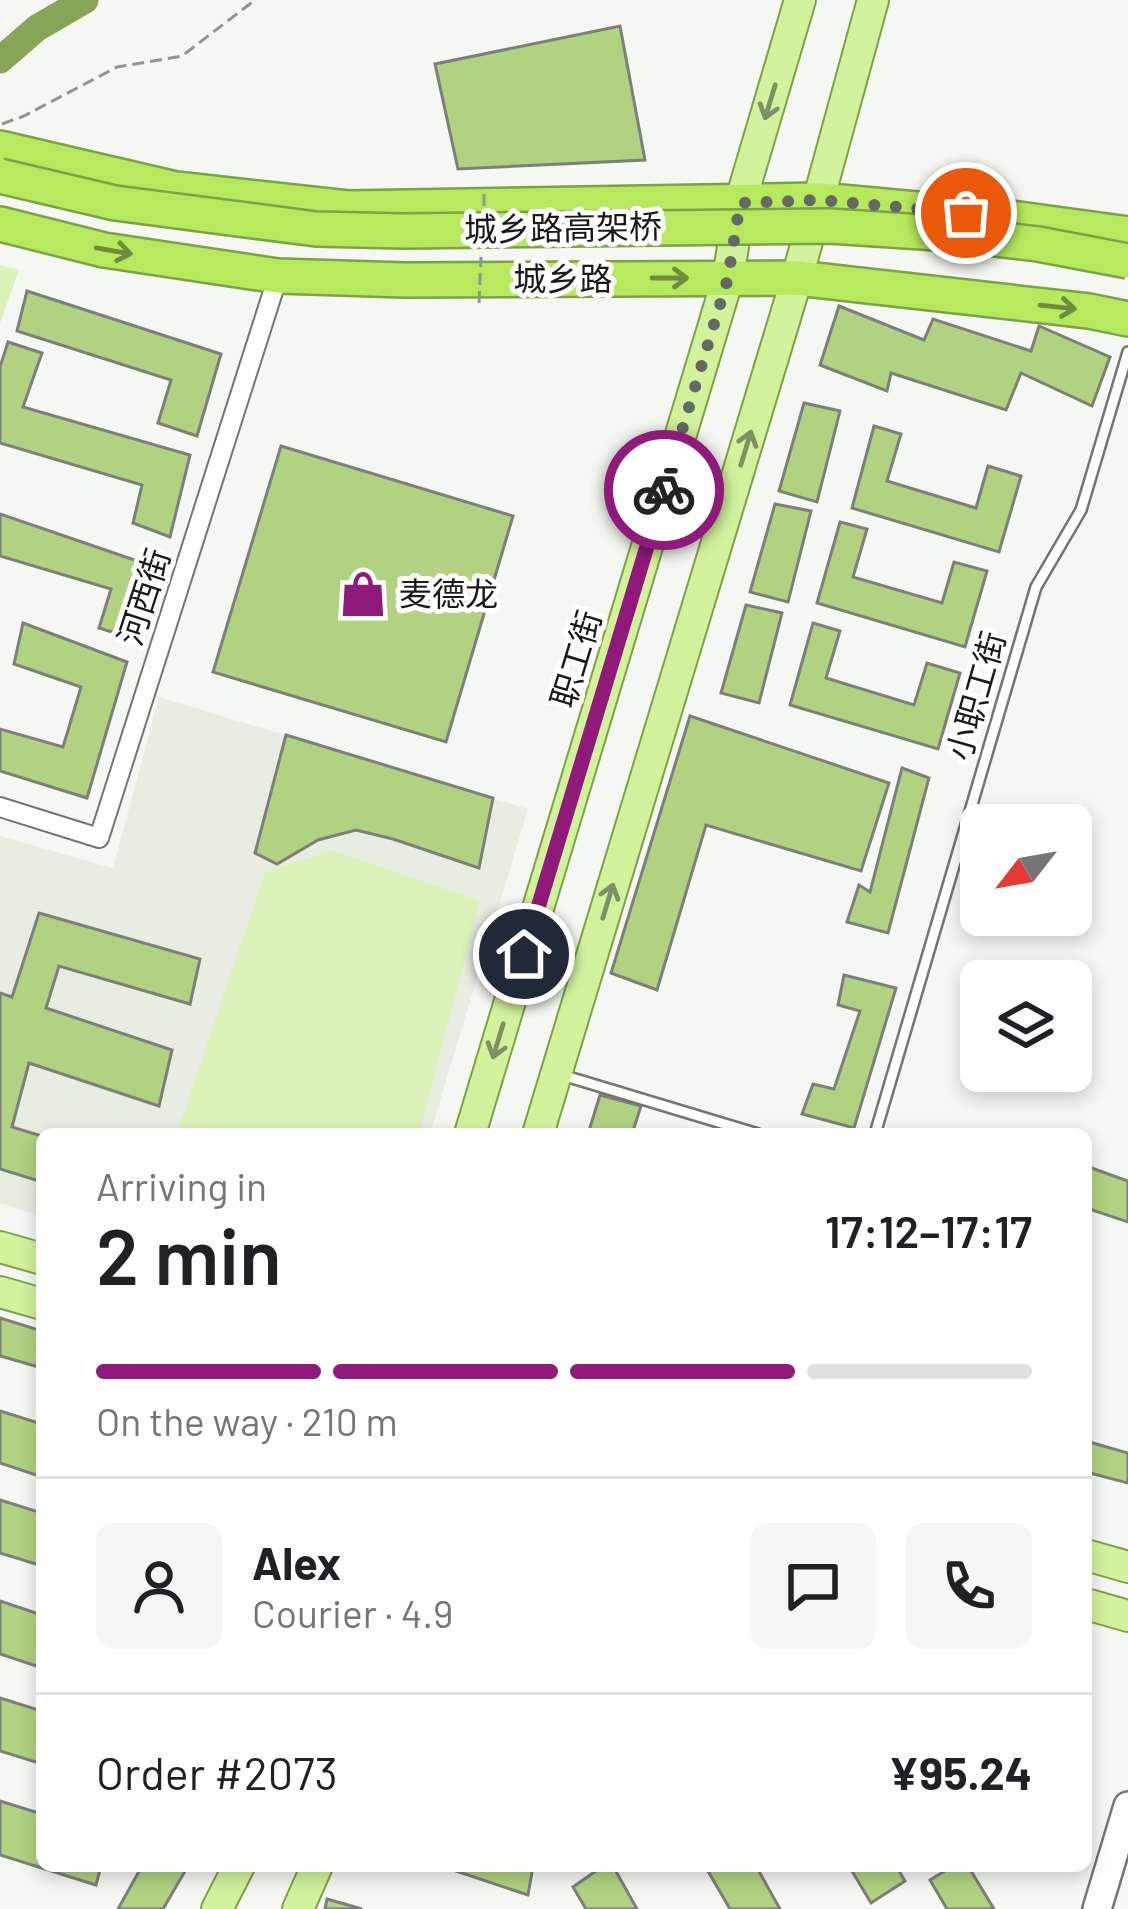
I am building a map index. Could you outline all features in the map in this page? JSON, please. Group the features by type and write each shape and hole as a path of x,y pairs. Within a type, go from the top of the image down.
{"highway":[{"path":"1,148 176,189 348,208 819,200 1128,234"},
{"name":"城乡路高架桥","path":"0,176 115,202 316,229 830,226 973,237 1128,260"},
{"name":"城乡路高架桥","path":"0,196 115,223 319,248 425,252 832,242 951,250 1128,275"},
{"name":"城乡路","path":"0,224 104,250 278,276 797,278 1128,319"}],"main road":[{"name":"职工街","path":"472,1128 728,278 740,203 800,0"},
{"path":"540,1128 797,278 874,0"},
{"path":"0,1247 36,1257"},
{"path":"0,1292 36,1302"},
{"path":"1092,1558 1128,1568"},
{"path":"1092,1606 1128,1616"},
{"path":"217,1909 236,1872"},
{"path":"298,1909 314,1872"}],"street":[{"name":"河西街","path":"0,808 99,838 278,276"},
{"path":"1096,1909 1128,1806"}],"lane":[{"name":"小职工街","path":"877,1128 1036,587 1081,510 1128,352"},
{"path":"556,1073 738,1128"}],"path":[{"path":"0,124 117,67 182,56 255,0"}],"shaded area":[{"path":"159,697 528,809 432,1128 36,1128 36,1215 0,1203 0,836 113,868"}],"green space":[{"path":"0,265 19,270 0,323"},
{"path":"331,850 480,901 421,1128 179,1128 265,872"}],"building":[{"path":"620,26 645,160 458,169 435,64"},
{"path":"27,291 221,354 197,436 158,423 171,380 17,331"},
{"path":"839,306 924,340 933,319 1031,351 1039,326 1110,357 1092,406 1021,373 1006,410 891,373 887,391 820,365"},
{"path":"8,342 42,353 23,407 190,455 170,537 133,523 142,485 0,443 0,367"},
{"path":"804,403 840,411 817,502 779,491"},
{"path":"874,426 901,434 887,481 976,508 988,466 1021,476 999,552 852,508"},
{"name":"麦德龙","path":"281,446 513,516 446,742 213,672"},
{"path":"775,504 811,511 788,602 750,592"},
{"path":"0,514 155,567 135,639 99,628 111,589 0,556"},
{"path":"840,522 867,529 853,577 942,603 954,562 987,571 965,647 817,603"},
{"path":"746,605 782,613 759,703 721,693"},
{"path":"23,623 127,662 87,798 0,771 0,729 63,747 81,687 14,664"},
{"path":"813,623 840,631 826,678 914,705 927,663 960,673 938,749 790,705"},
{"path":"690,716 889,783 861,871 706,825 657,990 611,973"},
{"path":"286,735 493,798 479,868 356,830 318,840 277,864 255,853"},
{"path":"902,768 929,778 888,933 847,922 859,885 870,892"},
{"path":"39,913 200,959 190,1004 59,966 46,1008 172,1050 159,1106 29,1063 12,1127 36,1134 36,1180 0,1169 0,993 12,997"},
{"path":"844,975 896,988 854,1128 802,1114 813,1084 834,1089 860,1011 838,1005"},
{"path":"600,1095 641,1106 634,1128 590,1128"},
{"path":"1092,1168 1128,1181 1128,1222 1092,1210"},
{"path":"0,1318 36,1329 36,1366 0,1356"},
{"path":"0,1411 36,1422 36,1475 0,1463"},
{"path":"1092,1443 1128,1453 1128,1483 1092,1474"},
{"path":"0,1500 36,1511 36,1564 0,1553"},
{"path":"0,1601 36,1613 36,1666 0,1654"},
{"path":"0,1698 36,1709 36,1762 0,1751"},
{"path":"0,1801 36,1812 36,1866 0,1855"},
{"path":"54,1872 99,1872 96,1885"},
{"path":"139,1872 185,1872 163,1909 118,1909"},
{"path":"459,1872 532,1872 528,1895"},
{"path":"594,1872 616,1872 637,1909 586,1909 573,1887"},
{"path":"708,1872 759,1872 780,1909 730,1909"},
{"path":"853,1872 900,1872 905,1881 871,1903"},
{"path":"943,1872 972,1872 994,1909 947,1909 930,1880"},
{"path":"327,1899 362,1909 325,1909"}],"waterway":[{"path":"0,60 37,28 85,0"}],"way so far":[{"path":"664,490 728,278 740,203 819,200 966,213"}],"place":[{"name":"麦德龙","path":"363,594"}],"route":[{"path":"524,954 664,490"}]}
